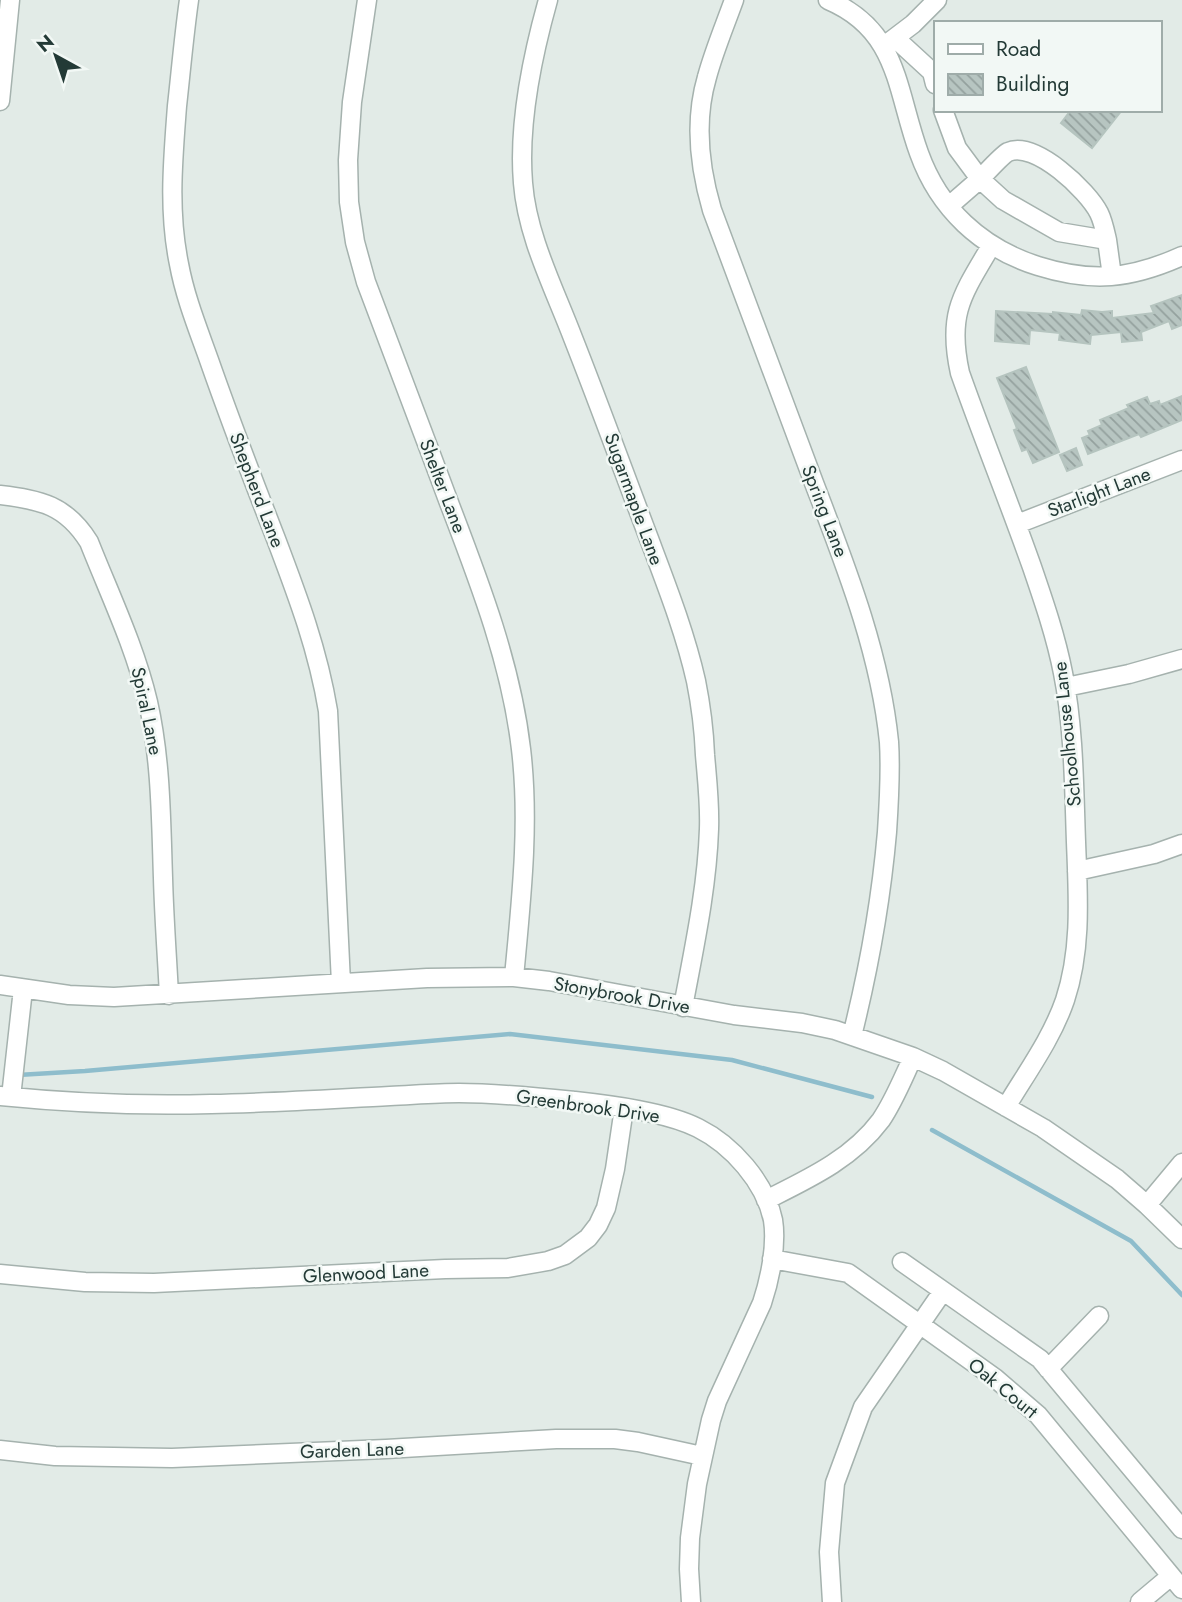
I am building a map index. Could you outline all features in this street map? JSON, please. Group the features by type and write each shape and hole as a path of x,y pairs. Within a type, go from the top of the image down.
{"street":[{"path":"0,101 10,0"},
{"name":"Shepherd Lane","path":"189,0 172,167 171,200 179,265 191,310 218,387 316,649 323,680 328,711 341,983"},
{"name":"Shelter Lane","path":"367,0 352,103 348,160 355,242 366,282 465,543 508,672 522,752 524,792 522,883 514,977"},
{"name":"Sugarmaple Lane","path":"548,0 536,47 525,111 522,162 528,216 675,608 696,683 703,724 709,829 704,884 683,1007"},
{"name":"Spring Lane","path":"734,0 702,98 699,132 705,188 852,583 875,662 889,742 884,862 876,923 852,1036"},
{"path":"828,0 842,6 932,72 934,79"},
{"path":"890,42 937,0"},
{"path":"890,42 895,71 927,173 949,206 991,246 1052,271 1091,278 1150,268 1182,256"},
{"path":"944,112 957,148 980,179 1003,200 1059,232 1107,240"},
{"path":"949,206 1009,152 1027,150 1041,157 1077,185 1091,200 1100,215 1107,240 1112,276"},
{"name":"Schoolhouse Lane","path":"991,246 964,291 957,311 954,332 956,353 960,373 1053,629 1066,687 1077,871 1078,940 1065,1001 1051,1031 1006,1107"},
{"name":"Starlight Lane","path":"1017,524 1182,460"},
{"name":"Spiral Lane","path":"0,495 31,499 50,505 62,511 82,530 135,655 148,703 160,785 169,995"},
{"path":"1066,687 1129,674 1182,659"},
{"path":"1077,871 1154,854 1182,844"},
{"name":"Stonybrook Drive","path":"0,985 69,995 114,998 427,978 514,977 683,1007 802,1023 852,1036 913,1057 943,1071 1081,1153 1117,1179 1182,1239"},
{"path":"5,1097 23,989"},
{"path":"766,1200 829,1168 858,1145 881,1120 913,1057"},
{"name":"Greenbrook Drive","path":"5,1097 132,1104 198,1104 457,1093 506,1094 624,1108 687,1123 717,1139 750,1172 766,1200 773,1219 772,1259 768,1287 717,1401 702,1455 690,1538 688,1569 691,1602"},
{"name":"Glenwood Lane","path":"0,1274 85,1282 154,1283 508,1268 548,1261 579,1247 598,1225 606,1208 615,1169 624,1108"},
{"path":"1147,1205 1182,1163"},
{"name":"Oak Court","path":"772,1259 848,1273 995,1378 1038,1415 1177,1583"},
{"path":"902,1262 1040,1359 1182,1529"},
{"path":"832,1602 829,1552 835,1483 863,1407 943,1291"},
{"path":"1048,1369 1099,1316"},
{"name":"Garden Lane","path":"0,1450 55,1456 172,1458 556,1439 615,1439 702,1455"},
{"path":"1140,1602 1177,1583"}],"building":[{"path":"1069,112 1120,112 1092,148 1061,123"},
{"path":"1182,295 1182,325 1172,329 1169,321 1141,332 1142,340 1122,342 1121,332 1091,335 1090,344 1059,340 1060,333 1030,330 1029,344 995,341 996,311 1081,315 1082,310 1112,311 1112,318 1154,313 1151,306"},
{"path":"1026,367 1059,452 1033,463 1027,449 1022,451 1014,430 1017,429 1016,426 997,378"},
{"path":"1182,396 1182,420 1088,454 1082,438 1090,435 1088,431 1102,425 1100,420 1147,397 1150,404 1159,401 1160,405"},
{"path":"1076,448 1082,465 1067,471 1060,455"}],"waterway":[{"path":"18,1075 510,1034 732,1060 872,1097"},
{"path":"932,1130 1131,1241 1182,1295"}]}
